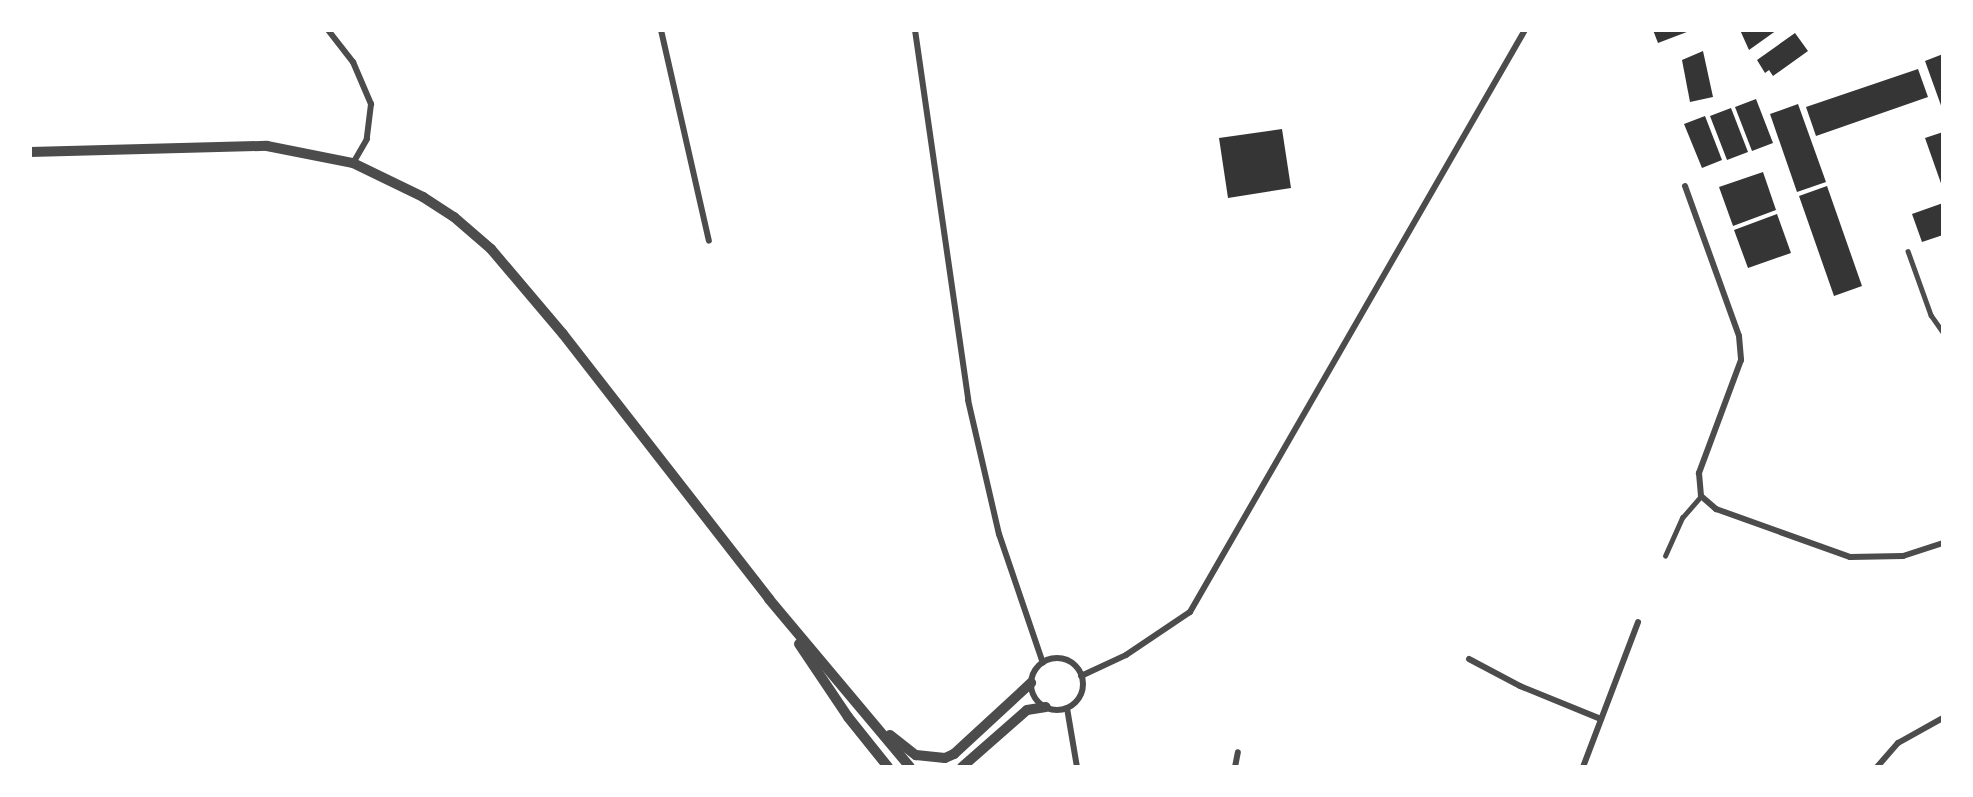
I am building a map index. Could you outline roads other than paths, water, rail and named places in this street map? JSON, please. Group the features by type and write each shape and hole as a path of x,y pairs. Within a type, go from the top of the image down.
{"street":[{"path":"328,30 353,62 372,104 367,139 353,163"},
{"path":"661,30 709,241"},
{"path":"868,718 916,754 945,758 954,754 1031,683 1043,663 999,534 968,400 915,30"},
{"path":"1082,676 1125,655 1190,612 1525,30"},
{"path":"30,152 267,146 353,163 423,197 492,249 563,334 769,599 910,767"},
{"path":"1685,186 1739,336 1741,360 1699,473 1701,496 1716,509 1850,557 1903,556 1943,543"},
{"path":"769,599 848,717 888,767"},
{"path":"1583,767 1638,622"},
{"path":"1469,659 1520,686 1601,719"},
{"path":"1043,663 1065,660 1082,676"},
{"path":"962,767 1027,710 1046,707 1067,708 1078,698 1082,676"},
{"path":"1031,683 1035,698 1046,707"},
{"path":"1067,708 1077,767"},
{"path":"1877,767 1898,743 1943,718"},
{"path":"1235,767 1238,752"}],"lane":[{"path":"1908,250 1931,315 1943,332"},
{"path":"1665,556 1682,518 1701,496"}]}
